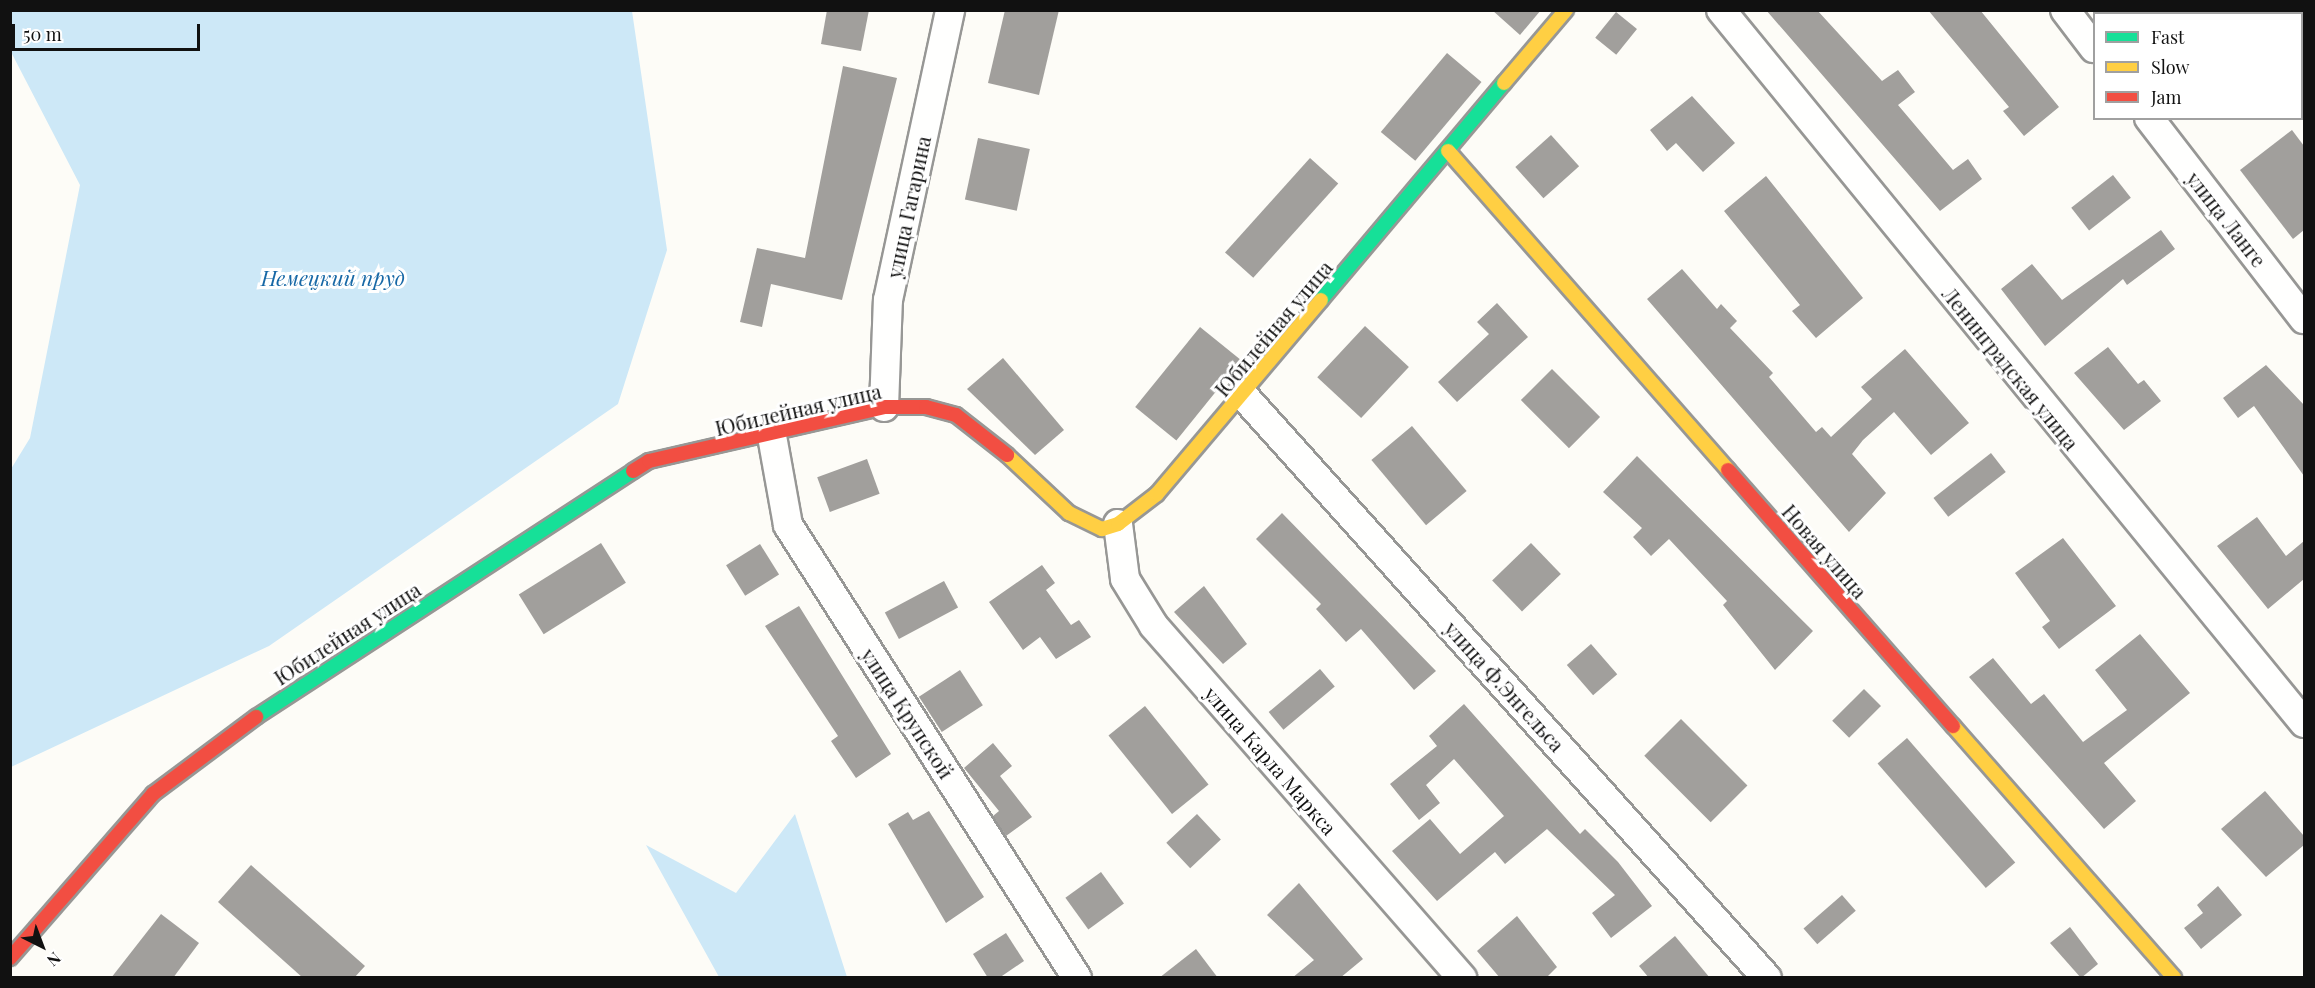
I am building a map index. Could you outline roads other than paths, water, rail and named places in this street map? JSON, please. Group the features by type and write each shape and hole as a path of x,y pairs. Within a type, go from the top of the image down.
{"street":[{"name":"улица Гагарина","path":"884,407 888,300 950,10"},
{"name":"Юбилейная улица","path":"10,958 153,794 303,683 649,461 772,436 884,407 926,407 956,415 1069,513 1102,530 1118,524 1157,494 1566,10"},
{"name":"Ленинградская улица","path":"1721,10 2304,723"},
{"path":"2065,10 2093,47"},
{"name":"улица Ланге","path":"2151,120 2304,319"},
{"name":"Новая улица","path":"1448,151 2174,978"},
{"name":"улица Ф.Энгельса","path":"1242,394 1767,978"},
{"name":"улица Крупской","path":"772,436 788,525 1077,978"},
{"name":"улица Карла Маркса","path":"1118,524 1125,579 1154,626 1462,978"}],"water":[{"name":"Немецкий пруд","path":"11,10 632,11 667,250 618,404 269,646 11,767 11,469 30,438 80,185 11,52"},
{"path":"795,814 847,977 719,977 646,845 736,893"}]}
